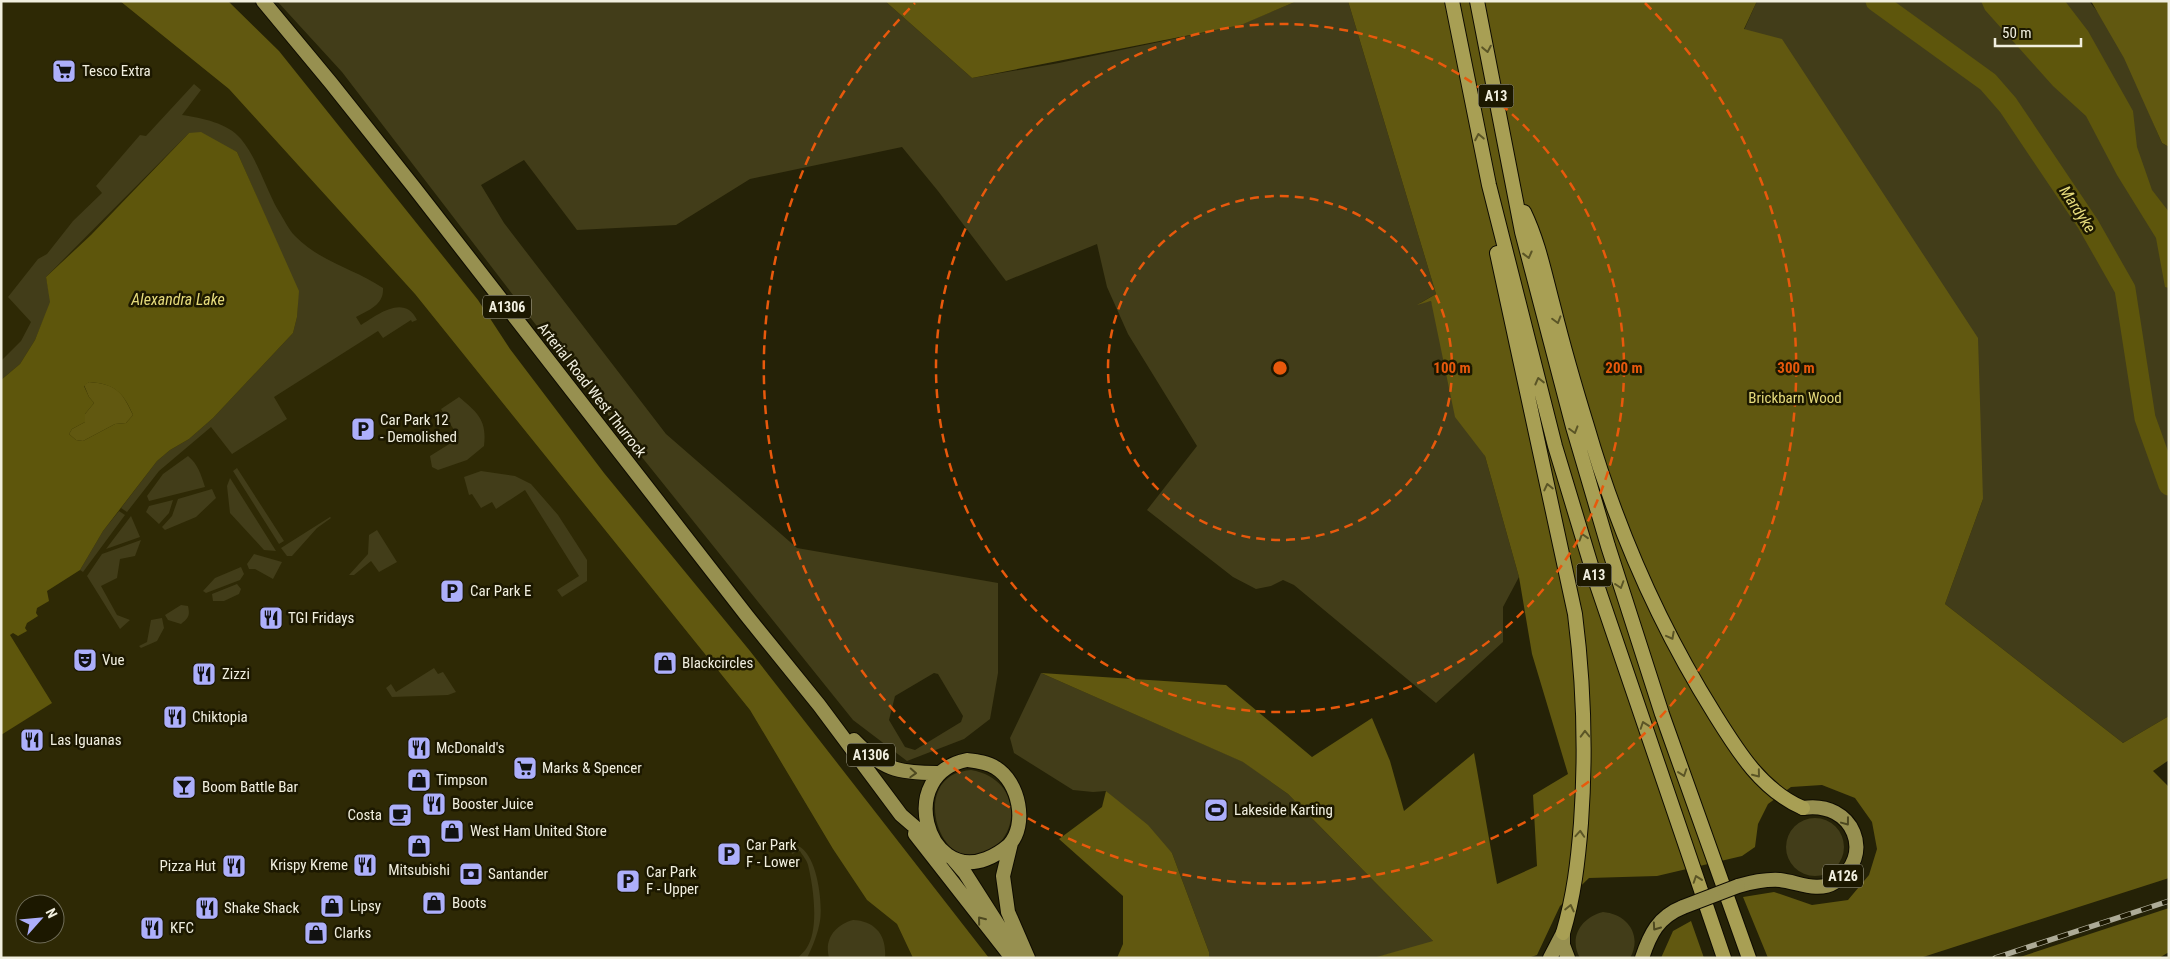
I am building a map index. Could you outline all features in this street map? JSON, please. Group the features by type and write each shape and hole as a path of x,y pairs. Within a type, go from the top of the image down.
{"highway":[{"name":"A13","path":"1452,1 1489,185 1555,446 1594,576 1645,731 1724,958"},
{"name":"A13","path":"1477,1 1522,232 1549,340 1608,546 1662,714 1749,958"},
{"name":"A13","path":"1489,185 1496,248 1575,614 1581,665 1585,736 1583,792 1576,882 1563,932"},
{"name":"A13","path":"1514,191 1536,238 1556,320 1587,428 1639,571 1706,700 1743,755 1771,788 1790,802 1803,808"}],"main road":[{"name":"Arterial Road West Thurrock","path":"263,1 325,75 413,186 819,706 901,815 937,846"},
{"name":"Arterial Road West Thurrock","path":"819,706 865,752 892,769 907,773 937,773"},
{"path":"1019,958 1009,939 965,873 952,858 937,846 930,834 925,813 928,795 937,773 956,762 966,760 986,763 996,767 1005,775 1014,793 1020,812 1018,830 1011,843 1003,876 1008,912 1028,958"},
{"name":"A126","path":"1642,958 1650,936 1660,921 1683,907 1738,886 1768,880 1816,887 1826,886 1835,882 1850,868 1854,859 1856,848 1854,836 1844,817 1835,811 1825,808 1803,808"},
{"path":"901,815 1012,958"},
{"path":"952,858 965,863 981,861 999,853 1011,843"},
{"path":"1550,958 1563,932"},
{"path":"1563,932 1563,945 1568,958"}],"shaded area":[{"path":"1,1 120,1 229,89 415,294 750,710 833,849 867,900 897,924 913,958 1,958"},
{"path":"277,1 885,1 972,78 1059,63 1240,25 1297,1 1348,1 1436,294 1420,303 1431,301 1485,456 1519,577 1503,607 1503,642 1436,703 1294,585 1283,580 1271,586 1256,589 1233,577 1147,510 1197,446 1128,334 1107,287 1097,244 1006,281 902,147 750,179 676,225 577,230 524,160 481,185 504,223 666,434 797,548 998,583 998,673 990,719 964,739 907,761 853,720 543,334 342,72","holes":["934,673 938,674 963,716 961,722 915,750 905,747 889,720 895,696"]},
{"path":"1757,1 2089,1 2112,33 2122,51 2162,143 2169,147 2169,716 2123,743 1945,604 1983,499 1744,30"},
{"path":"194,84 201,90 182,115 214,122 236,133 252,155 278,210 295,236 326,259 383,288 383,294 378,303 356,317 361,325 382,312 398,307 405,308 411,312 417,320 412,322 411,320 383,338 378,331 274,397 287,419 232,454 211,427 159,471 127,512 121,508 157,461 170,450 189,439 213,418 293,333 297,317 298,291 237,152 189,133 46,277 51,302 35,340 20,364 1,380 1,361 21,341 31,322 8,297 38,259 47,254 73,221 102,193 96,186 140,135 146,136"},
{"path":"459,397 480,418 485,437 484,446 467,460 438,470 432,467 430,456 459,438 441,409"},
{"path":"188,456 197,466 205,487 149,501 147,496 163,474"},
{"path":"237,468 284,541 279,544 233,471"},
{"path":"481,471 515,476 531,484 558,515 587,560 587,581 562,597 557,590 579,576 525,490 496,509 492,502 481,508 472,494 469,495 464,477"},
{"path":"230,478 276,551 264,550 230,513 227,486"},
{"path":"212,489 216,498 196,517 165,530 162,527 172,516 178,499"},
{"path":"173,500 169,513 159,524 146,512 149,506"},
{"path":"119,511 125,515 83,572 80,570 103,531"},
{"path":"131,516 140,537 106,549"},
{"path":"330,517 317,528 292,556 287,556 281,548"},
{"path":"377,530 397,562 379,572 371,561 354,575 349,575 368,554 369,535"},
{"path":"141,540 135,556 120,559 117,578 101,586 117,615 130,620 120,629 87,576 102,554"},
{"path":"254,554 282,562 273,579 255,569 249,569 247,564"},
{"path":"241,567 244,574 240,580 206,593 203,591 215,578"},
{"path":"237,584 241,589 239,594 224,601 213,601 212,594"},
{"path":"181,605 188,606 189,614 186,620 181,624 168,620 165,615"},
{"path":"162,618 164,628 157,641 141,648 139,646 147,642 151,620"},
{"path":"434,668 438,674 443,672 456,692 448,695 392,697 386,688 391,684 396,692"},
{"name":"Lakeside Karting","path":"1041,673 1244,762 1288,794 1434,942 1374,958 1209,958 1209,952 1172,853 1106,791 1073,790 1014,753 1010,738"},
{"path":"971,770 990,777 1003,788 1010,802 1011,817 1007,832 998,844 985,853 967,855 955,851 946,841 939,828 935,813 936,798 942,785 953,775"},
{"path":"1809,818 1821,818 1831,822 1840,831 1844,853 1836,868 1821,876 1809,876 1799,872 1790,863 1786,853 1786,841 1790,831 1799,822"},
{"path":"798,846 805,851 814,868 821,913 815,939 807,958 798,958 810,941 813,931 814,907 807,861 800,851 792,854 791,851"},
{"path":"1603,912 1619,917 1626,921 1630,927 1635,941 1634,950 1630,958 1580,958 1576,943 1579,929 1589,918"},
{"path":"853,920 868,923 878,931 884,942 885,958 829,958 828,945 832,934 841,925"}],"green space":[{"path":"120,1 228,1 279,51 478,300 510,349 604,473 750,651 989,958 913,958 897,924 867,900 833,849 750,710 415,294 229,89"},
{"path":"885,1 1297,1 1241,25 972,78"},
{"name":"Brickbarn Wood","path":"1348,1 1757,1 1744,29 1782,39 1978,338 1983,499 1945,604 2123,743 2169,716 2169,760 2153,771 2169,787 2169,878 1920,958 1768,958 1743,897 1774,892 1812,905 1848,900 1869,875 1877,849 1872,822 1855,798 1822,785 1791,787 1768,804 1758,824 1755,847 1742,856 1657,876 1589,878 1560,906 1537,955 1528,958 1373,958 1433,941 1288,794 1243,762 1041,673 1226,685 1312,757 1372,718 1390,761 1404,811 1474,753 1497,884 1537,866 1533,795 1568,774 1532,654 1519,577 1485,456 1455,417 1431,301 1417,305 1436,294"},
{"path":"2091,1 2169,1 2169,147 2162,143 2124,58"},
{"path":"89,382 106,385 117,390 133,415 126,423 115,424 83,441 76,440 69,434 72,429 85,422 85,414 94,403 84,385"},
{"path":"1106,791 1148,825 1172,853 1209,952 1209,958 1117,958 1123,944 1123,896 1059,839 1102,807"},
{"path":"2169,908 2169,952 2159,958 2017,958"},
{"path":"1691,921 1704,958 1661,958 1673,931"}],"water":[{"path":"1981,1 2065,1 2088,31 2133,111 2137,147 2152,190 2169,212 2169,288 2165,287 2156,238 2117,175 2086,116 2053,86 1985,10"},
{"name":"Alexandra Lake","path":"201,132 237,152 299,291 297,317 293,333 213,418 189,439 170,450 157,461 103,531 80,570 47,591 49,601 37,608 36,613 38,616 27,623 25,628 27,631 18,636 13,633 10,635 52,703 1,735 1,380 20,364 35,340 50,302 46,277 91,235 189,133","holes":["89,382 112,387 122,395 133,415 126,423 115,424 83,441 76,440 69,434 72,429 85,422 85,414 94,403 84,386"]}],"waterway":[{"name":"Mardyke","path":"1876,1 1988,82 2008,105 2088,224 2125,289 2145,418 2169,485"}],"railway":[{"path":"1995,958 2169,901"}],"place":[{"name":"Tesco Extra","path":"64,71"},
{"name":"Car Park 12 - Demolished","path":"363,429"},
{"name":"Car Park E","path":"452,591"},
{"name":"TGI Fridays","path":"271,618"},
{"name":"Vue","path":"85,660"},
{"name":"Blackcircles","path":"665,663"},
{"name":"Zizzi","path":"204,674"},
{"name":"Chiktopia","path":"175,717"},
{"name":"Las Iguanas","path":"32,740"},
{"name":"McDonald's","path":"419,748"},
{"name":"Marks & Spencer","path":"525,768"},
{"name":"Timpson","path":"419,780"},
{"name":"Boom Battle Bar","path":"184,787"},
{"name":"Booster Juice","path":"434,804"},
{"name":"Lakeside Karting","path":"1216,810"},
{"name":"Costa","path":"400,815"},
{"name":"West Ham United Store","path":"452,831"},
{"name":"Mitsubishi","path":"419,846"},
{"name":"Car Park F - Lower","path":"729,854"},
{"name":"Krispy Kreme","path":"365,865"},
{"name":"Pizza Hut","path":"234,866"},
{"name":"Santander","path":"471,874"},
{"name":"Car Park F - Upper","path":"628,881"},
{"name":"Boots","path":"434,903"},
{"name":"Lipsy","path":"332,906"},
{"name":"Shake Shack","path":"207,908"},
{"name":"KFC","path":"152,928"},
{"name":"Clarks","path":"316,933"}]}
